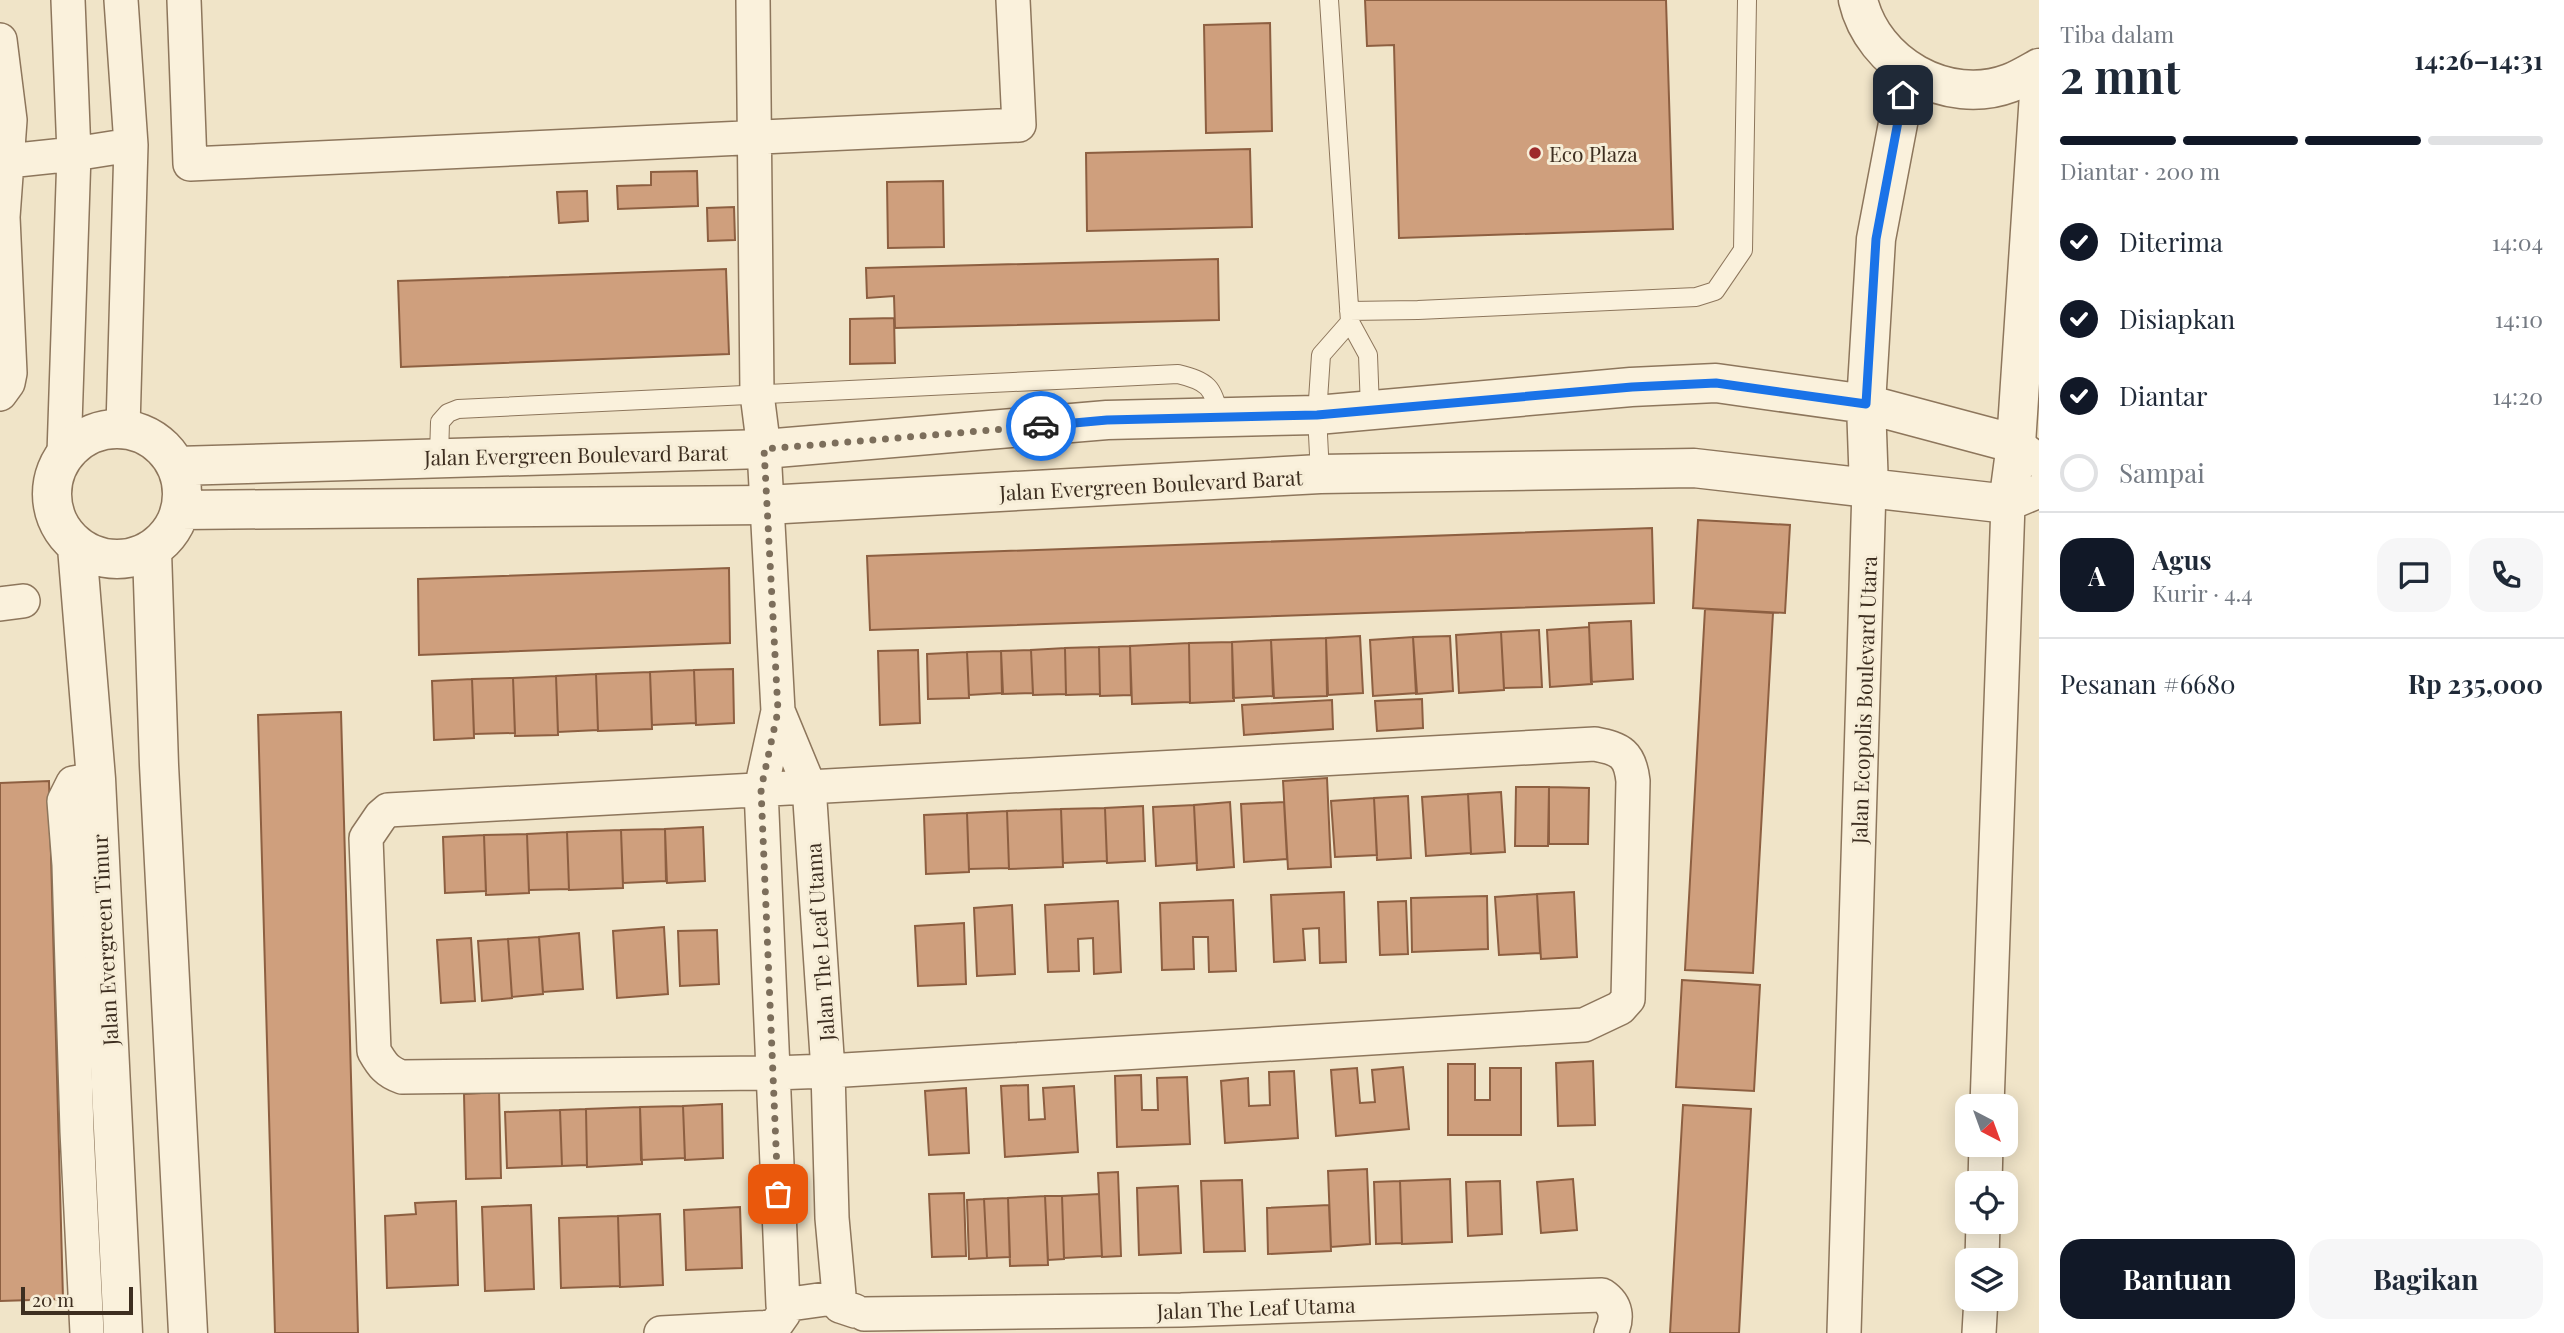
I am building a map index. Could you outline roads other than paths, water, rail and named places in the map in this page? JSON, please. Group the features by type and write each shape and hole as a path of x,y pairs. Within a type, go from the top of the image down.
{"street":[{"path":"64,454 74,154 68,0"},
{"path":"121,0 131,145 123,427"},
{"path":"184,0 190,164 1019,125 1013,0"},
{"name":"Jalan The Leaf Utama","path":"753,0 757,394 764,449 778,711 761,789 773,1073 775,1322"},
{"path":"1858,0 1862,16 1881,47 1908,71 1940,86 1975,90 2010,83 2039,68"},
{"path":"0,40 8,161 1,217 10,373 8,383 0,394"},
{"name":"Jalan Ecopolis Boulevard Utara","path":"1844,1333 1869,488 1866,404 1876,239 1908,71"},
{"path":"1988,1094 2027,452 2039,94"},
{"path":"8,161 131,145"},
{"name":"Jalan Evergreen Boulevard Barat","path":"177,466 764,449 1107,420 1317,415 1632,387 1716,383 1866,404 2027,452"},
{"path":"123,427 165,448 177,466 183,488 181,510 172,530 152,551 117,560 77,547 62,532 53,513 50,493 54,472 64,454 92,435 123,427"},
{"name":"Jalan Evergreen Boulevard Barat","path":"181,510 766,505 1320,474 1694,468 1869,488 2023,497"},
{"name":"Jalan Evergreen Timur","path":"77,547 96,779 123,1333"},
{"path":"152,551 160,778 188,1333"},
{"name":"Jalan The Leaf Utama","path":"778,711 809,786 828,1071 832,1218 860,1318 1015,1314 1289,1320 1602,1295 1616,1311 1616,1322 1611,1333"},
{"path":"1595,744 1615,748 1631,764 1633,782 1628,999 1620,1009 1584,1025 828,1071 402,1077 389,1073 381,1065 374,1051 372,1031 366,838 388,810 761,789 1595,744"},
{"path":"87,1333 77,1131 69,865 64,801 73,783 96,779"},
{"path":"661,1333 775,1322 833,1298 860,1318"},
{"path":"1979,1333 1980,1311"}],"lane":[{"path":"1329,0 1350,316 1368,355 1370,409"},
{"path":"1320,474 1317,415 1321,355 1350,316 1418,310 1696,297 1715,291 1743,250 1747,0"},
{"path":"439,457 440,422 448,413 458,409 1178,374 1200,379 1216,395 1219,416"}],"place":[{"name":"Eco Plaza","path":"1535,153"}]}
